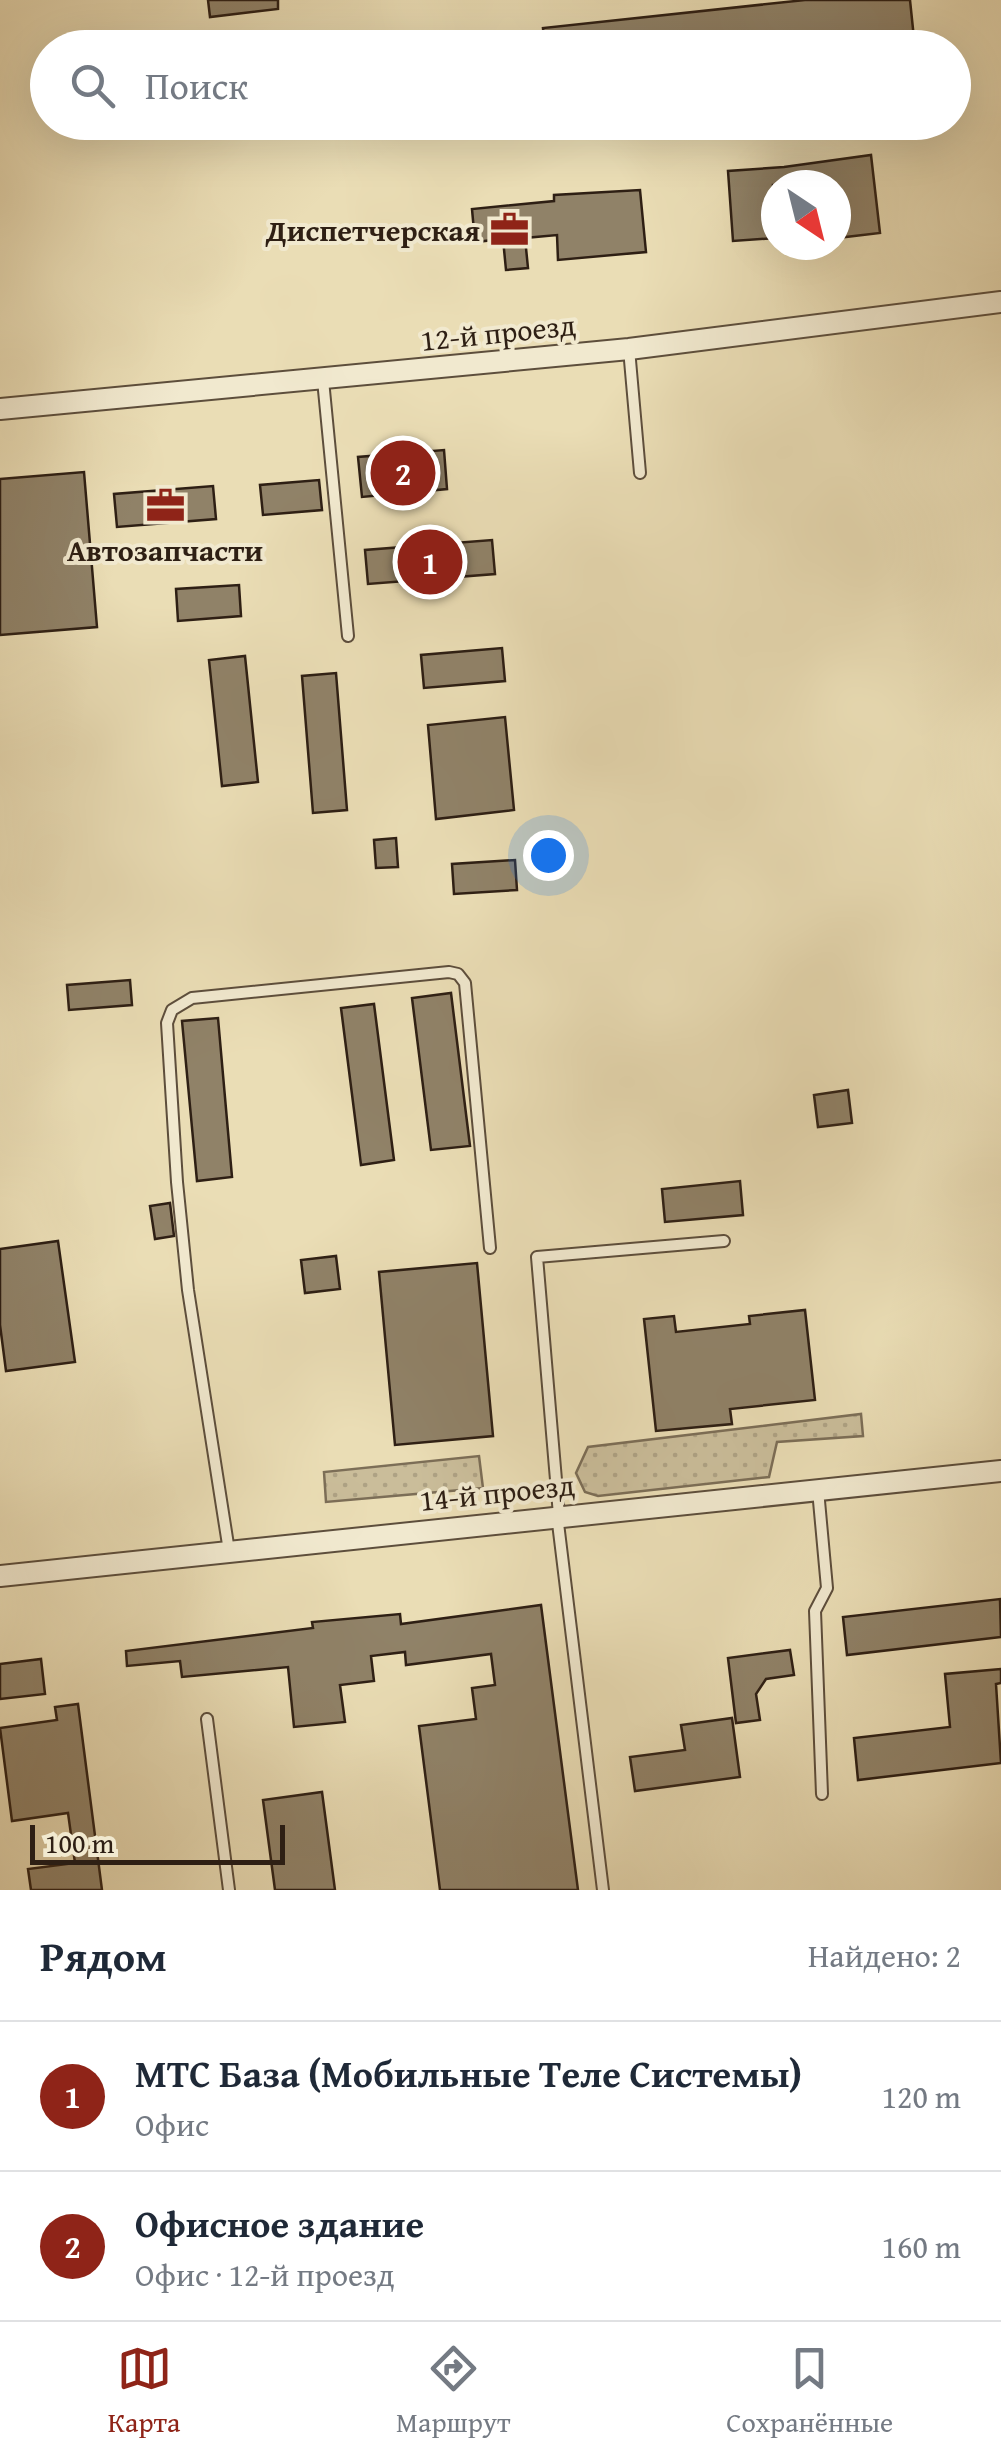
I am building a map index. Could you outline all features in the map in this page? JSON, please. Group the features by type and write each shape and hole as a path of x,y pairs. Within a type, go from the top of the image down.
{"street":[{"name":"12-й проезд","path":"0,409 630,349 1001,302"},
{"name":"14-й проезд","path":"0,1576 1001,1471"}],"lane":[{"path":"630,349 640,473"},
{"path":"323,380 348,636"},
{"path":"229,1551 184,1254 167,1023 172,1010 192,998 458,974 465,983 490,1248"},
{"path":"602,1890 558,1515 536,1257 724,1241"},
{"path":"818,1489 827,1588 815,1610 822,1794"},
{"path":"207,1718 229,1890"}],"shaded area":[{"path":"861,1414 863,1436 777,1442 769,1477 598,1496 585,1492 576,1473 588,1447"},
{"path":"479,1456 483,1488 326,1502 324,1472"}],"building":[{"path":"208,0 278,0 278,9 210,17"},
{"path":"805,0 910,0 913,30 543,30"},
{"path":"871,155 880,233 851,236 851,170 761,170 761,239 733,241 728,171"},
{"path":"640,190 646,252 558,260 557,235 525,238 528,268 506,270 503,239 475,242 472,209 554,201 554,195"},
{"path":"444,450 447,489 362,497 358,457"},
{"path":"84,472 97,627 0,635 0,479"},
{"path":"319,480 322,510 263,515 260,485"},
{"name":"Автозапчасти","path":"213,486 216,519 117,527 114,494"},
{"path":"492,540 495,574 368,584 365,550"},
{"path":"239,585 241,616 178,621 176,589"},
{"path":"502,648 505,681 424,688 421,655"},
{"path":"245,656 258,782 222,786 209,660"},
{"path":"336,673 347,810 313,813 302,676"},
{"path":"505,717 514,810 436,819 428,725"},
{"path":"396,838 398,867 376,868 374,840"},
{"path":"515,860 517,890 454,894 452,864"},
{"path":"130,980 132,1005 69,1010 67,985"},
{"path":"451,993 470,1146 431,1150 412,998"},
{"path":"374,1004 394,1160 361,1165 341,1008"},
{"path":"218,1018 232,1177 197,1181 182,1021"},
{"path":"848,1090 852,1123 818,1127 814,1095"},
{"path":"740,1181 743,1215 665,1222 662,1189"},
{"path":"170,1203 174,1236 155,1239 150,1206"},
{"path":"58,1241 75,1362 6,1371 0,1325 0,1249"},
{"path":"336,1256 340,1289 305,1293 301,1260"},
{"path":"477,1263 493,1436 395,1445 379,1272"},
{"path":"805,1310 815,1400 730,1409 732,1424 656,1431 644,1319 674,1316 676,1332 750,1324 749,1316"},
{"path":"1000,1599 1001,1637 847,1655 843,1617"},
{"path":"541,1605 578,1890 440,1890 419,1726 476,1719 472,1688 495,1685 491,1654 406,1665 405,1652 371,1656 374,1681 340,1685 345,1722 294,1727 288,1667 182,1677 180,1661 127,1666 126,1651 313,1628 312,1622 400,1614 401,1624"},
{"path":"790,1650 794,1675 766,1679 756,1694 760,1720 736,1723 728,1658"},
{"path":"41,1659 45,1694 0,1699 0,1664"},
{"path":"1001,1669 1001,1683 996,1684 1001,1763 858,1780 854,1738 950,1727 945,1674"},
{"path":"78,1704 102,1890 31,1890 28,1869 75,1863 68,1813 12,1821 0,1728 57,1720 55,1707"},
{"path":"732,1718 740,1777 635,1791 630,1757 685,1750 681,1725"},
{"path":"322,1792 335,1890 275,1890 263,1800"}],"place":[{"name":"Диспетчерская","path":"510,230"},
{"name":"Офисное здание","path":"403,473"},
{"name":"Автозапчасти","path":"165,506"},
{"name":"МТС База (Мобильные Теле Системы)","path":"430,562"}]}
